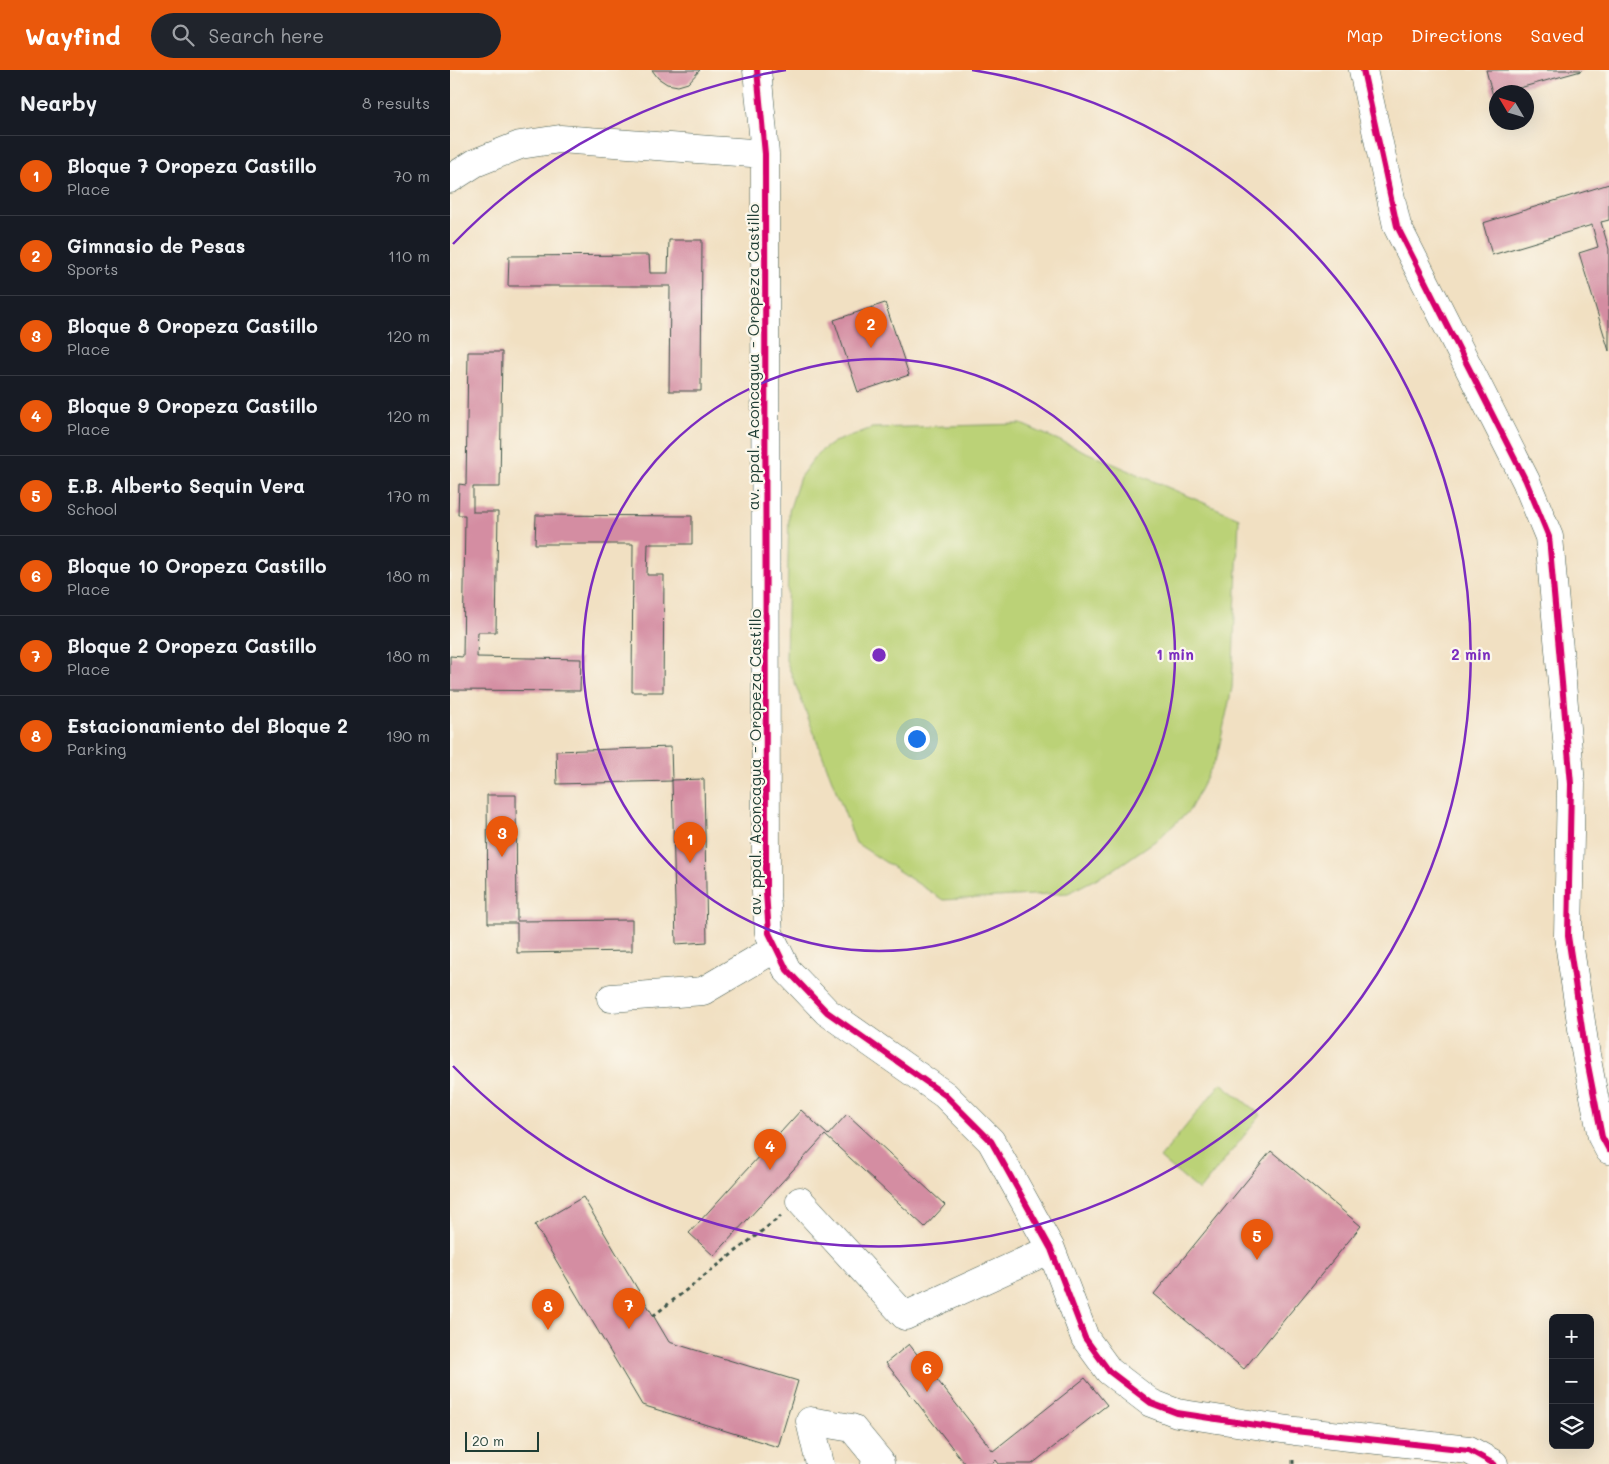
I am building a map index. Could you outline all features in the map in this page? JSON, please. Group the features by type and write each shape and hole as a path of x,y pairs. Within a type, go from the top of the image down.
{"street":[{"name":"av. ppal. Aconcagua - Oropeza Castillo","path":"757,70 765,154 766,893 769,933 787,970 827,1012 945,1096 990,1141 1051,1249 1085,1338 1109,1371 1151,1404 1177,1413 1267,1427 1469,1450 1494,1464"},
{"path":"1363,70 1397,226 1526,480 1548,537 1571,784 1568,936 1586,1056 1602,1137 1609,1150"},
{"path":"450,179 475,163 520,145 560,139 765,154"},
{"path":"611,998 703,991 776,948"},
{"path":"800,1201 905,1316 1051,1249"},
{"path":"820,1464 810,1421 852,1428 880,1462 875,1464"}],"path":[{"path":"653,1316 800,1201"}],"green space":[{"path":"1021,424 1239,518 1232,688 1217,757 1189,811 1158,839 1113,870 1068,893 943,900 856,843 786,660 789,511 800,477 818,453 834,442 872,428"},
{"path":"1221,1083 1261,1115 1199,1191 1160,1158"}],"building":[{"path":"652,70 700,70 688,83 678,86 667,84 658,78"},
{"path":"1486,70 1581,70 1530,85 1490,85"},
{"path":"1609,184 1609,220 1601,222 1609,249 1609,351 1579,253 1598,247 1592,225 1492,255 1483,223"},
{"path":"669,240 702,240 701,391 669,391 670,286 508,286 509,256 649,255 650,273 668,273"},
{"path":"885,303 909,375 858,392 834,320"},
{"path":"468,352 502,352 500,487 473,487 473,512 498,512 496,632 478,632 477,657 581,659 580,691 450,690 450,656 463,657 465,515 458,515 459,484 466,485"},
{"path":"536,515 692,516 692,544 648,544 647,575 664,575 663,692 632,692 633,544 535,544"},
{"path":"671,747 672,781 557,784 556,751"},
{"path":"704,779 707,942 676,944 672,780"},
{"path":"487,795 516,795 517,921 632,920 632,951 517,953 517,923 488,923"},
{"path":"801,1110 828,1135 847,1114 945,1205 925,1227 825,1135 714,1256 689,1233"},
{"path":"1271,1151 1361,1226 1244,1369 1154,1294"},
{"path":"583,1197 669,1342 798,1381 778,1447 642,1405 535,1225"},
{"path":"909,1344 993,1451 1085,1378 1107,1405 1032,1464 999,1464 996,1460 992,1464 965,1464 886,1363"}],"cycle path":[{"path":"757,70 765,154 766,893 769,933 787,970 827,1012 945,1095 991,1141 1051,1249 1085,1338 1109,1371 1151,1403 1177,1413 1295,1431 1469,1450 1494,1464"},
{"path":"1363,70 1397,226 1526,481 1549,537 1571,784 1568,936 1586,1055 1602,1137 1609,1150"}],"place":[{"name":"Gimnasio de Pesas","path":"871,348"},
{"name":"Bloque 8 Oropeza Castillo","path":"502,857"},
{"name":"Bloque 7 Oropeza Castillo","path":"690,863"},
{"name":"Bloque 9 Oropeza Castillo","path":"770,1170"},
{"name":"E.B. Alberto Sequin Vera","path":"1257,1260"},
{"name":"Bloque 2 Oropeza Castillo","path":"629,1329"},
{"name":"Estacionamiento del Bloque 2","path":"548,1330"},
{"name":"Bloque 10 Oropeza Castillo","path":"927,1392"}]}
